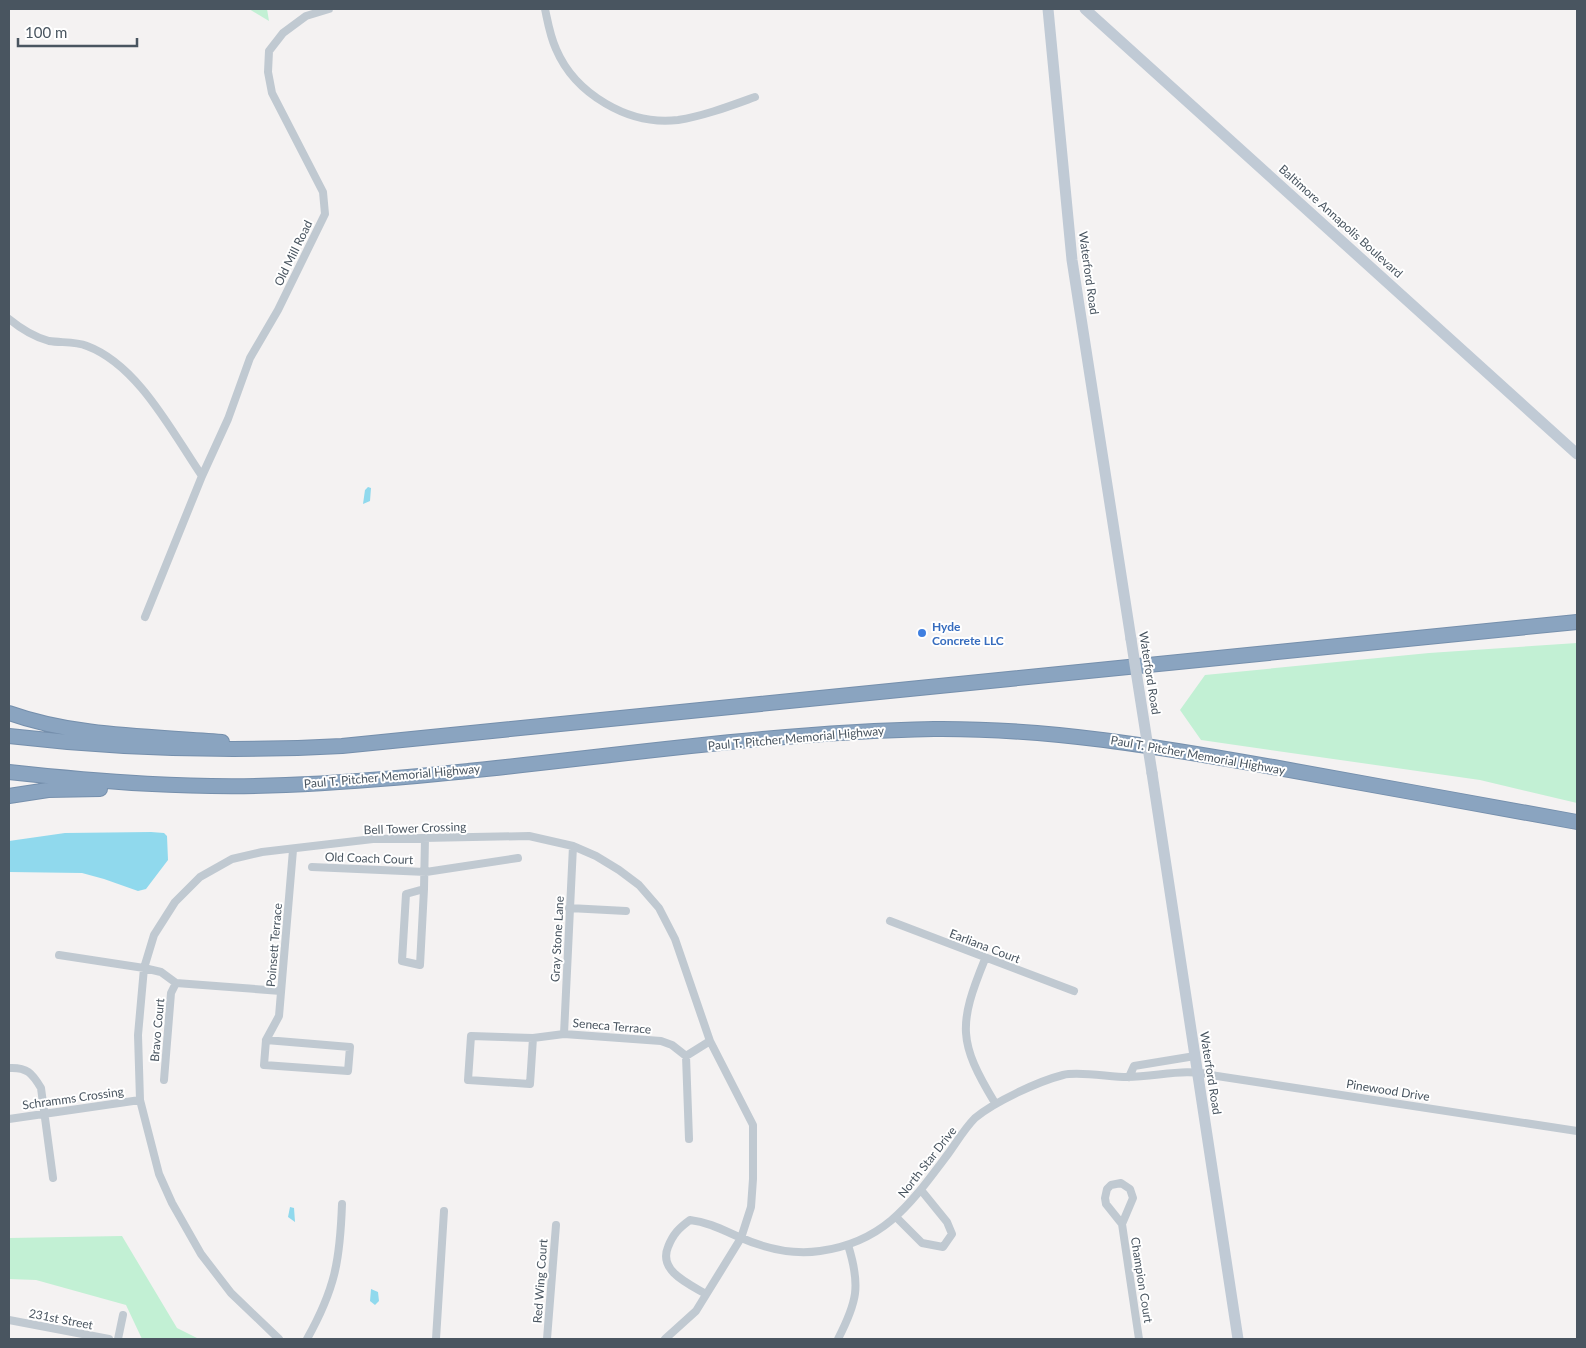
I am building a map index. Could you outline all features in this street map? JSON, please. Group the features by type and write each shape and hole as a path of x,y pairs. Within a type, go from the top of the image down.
{"highway":[{"path":"9,736 107,747 264,750 403,740 1577,622"},
{"path":"9,713 69,728 233,742 264,750"},
{"name":"Paul T. Pitcher Memorial Highway","path":"9,772 105,782 230,786 374,779 821,734 939,729 1005,731 1141,744 1577,822"},
{"path":"9,796 48,790 164,791 230,786"}],"main road":[{"name":"Waterford Road","path":"1048,9 1072,260 1238,1339"},
{"name":"Baltimore Annapolis Boulevard","path":"1085,9 1577,454"}],"street":[{"name":"Old Mill Road","path":"146,617 202,476 228,419 250,358 278,310 325,214 323,192 272,93 268,72 269,51 283,33 306,16 329,9"},
{"path":"545,9 549,31 556,50 566,67 586,89 613,108 648,119 677,120 725,108 755,97"},
{"path":"9,319 20,328 48,340 85,345 112,358 142,389 202,476"},
{"name":"Bell Tower Crossing","path":"279,1339 231,1294 201,1254 172,1203 160,1174 140,1100 138,1034 144,968 154,935 175,902 200,876 232,859 262,852 292,850 373,839 528,836 573,846 619,870 639,885 659,908 675,939 710,1041 753,1124 751,1207 741,1238 696,1311 665,1339"},
{"path":"424,889 406,894 402,961 420,966 426,872 425,838"},
{"name":"Gray Stone Lane","path":"564,1034 573,846"},
{"name":"Poinsett Terrace","path":"266,1040 350,1048 348,1071 264,1065 266,1040 279,1016 292,850"},
{"name":"Old Coach Court","path":"312,867 426,872 518,858"},
{"path":"570,908 626,911"},
{"name":"Earliana Court","path":"890,921 985,959 1074,991"},
{"path":"59,955 161,972 176,983 281,991"},
{"path":"985,959 970,996 966,1022 968,1051 974,1068 995,1103"},
{"name":"Bravo Court","path":"164,1080 171,993 176,983"},
{"name":"Seneca Terrace","path":"533,1038 530,1084 468,1080 471,1036 533,1038 564,1034 661,1041 672,1045 686,1056"},
{"path":"688,1139 686,1056 710,1041"},
{"path":"1128,1077 1134,1066 1195,1056"},
{"path":"9,1068 21,1068 33,1075 41,1088 53,1178"},
{"name":"North Star Drive","path":"706,1294 677,1277 666,1262 665,1254 672,1235 690,1220 703,1221 762,1246 786,1251 819,1251 848,1245 882,1229 897,1218 921,1190 974,1120 995,1103 1064,1075 1128,1077 1197,1070"},
{"name":"Pinewood Drive","path":"1197,1070 1217,1076 1577,1131"},
{"name":"Schramms Crossing","path":"9,1119 140,1100"},
{"name":"Champion Court","path":"1122,1224 1133,1198 1130,1189 1121,1183 1111,1185 1107,1189 1105,1198 1106,1204 1122,1224 1139,1339"},
{"path":"897,1218 922,1243 943,1247 952,1234 947,1222 921,1190"},
{"path":"307,1339 320,1316 335,1280 341,1242 342,1204"},
{"path":"436,1339 444,1211"},
{"name":"Red Wing Court","path":"547,1339 556,1225"},
{"path":"838,1339 853,1309 857,1279 848,1245"},
{"path":"118,1339 123,1315"},
{"name":"231st Street","path":"9,1320 109,1339"}],"green space":[{"path":"249,9 267,9 269,21"},
{"path":"1577,643 1577,803 1480,780 1201,740 1180,710 1205,675 1429,653"},
{"path":"122,1236 177,1328 199,1339 142,1339 126,1305 36,1280 9,1279 9,1238"}],"water":[{"path":"368,487 371,488 370,501 363,504 365,490"},
{"path":"65,833 164,833 167,836 168,860 146,889 138,891 82,873 9,872 9,841"},
{"path":"290,1207 294,1208 295,1222 288,1217"},
{"path":"371,1289 378,1292 379,1301 375,1305 370,1301"}],"place":[{"name":"Hyde Concrete LLC","path":"922,633"}]}
